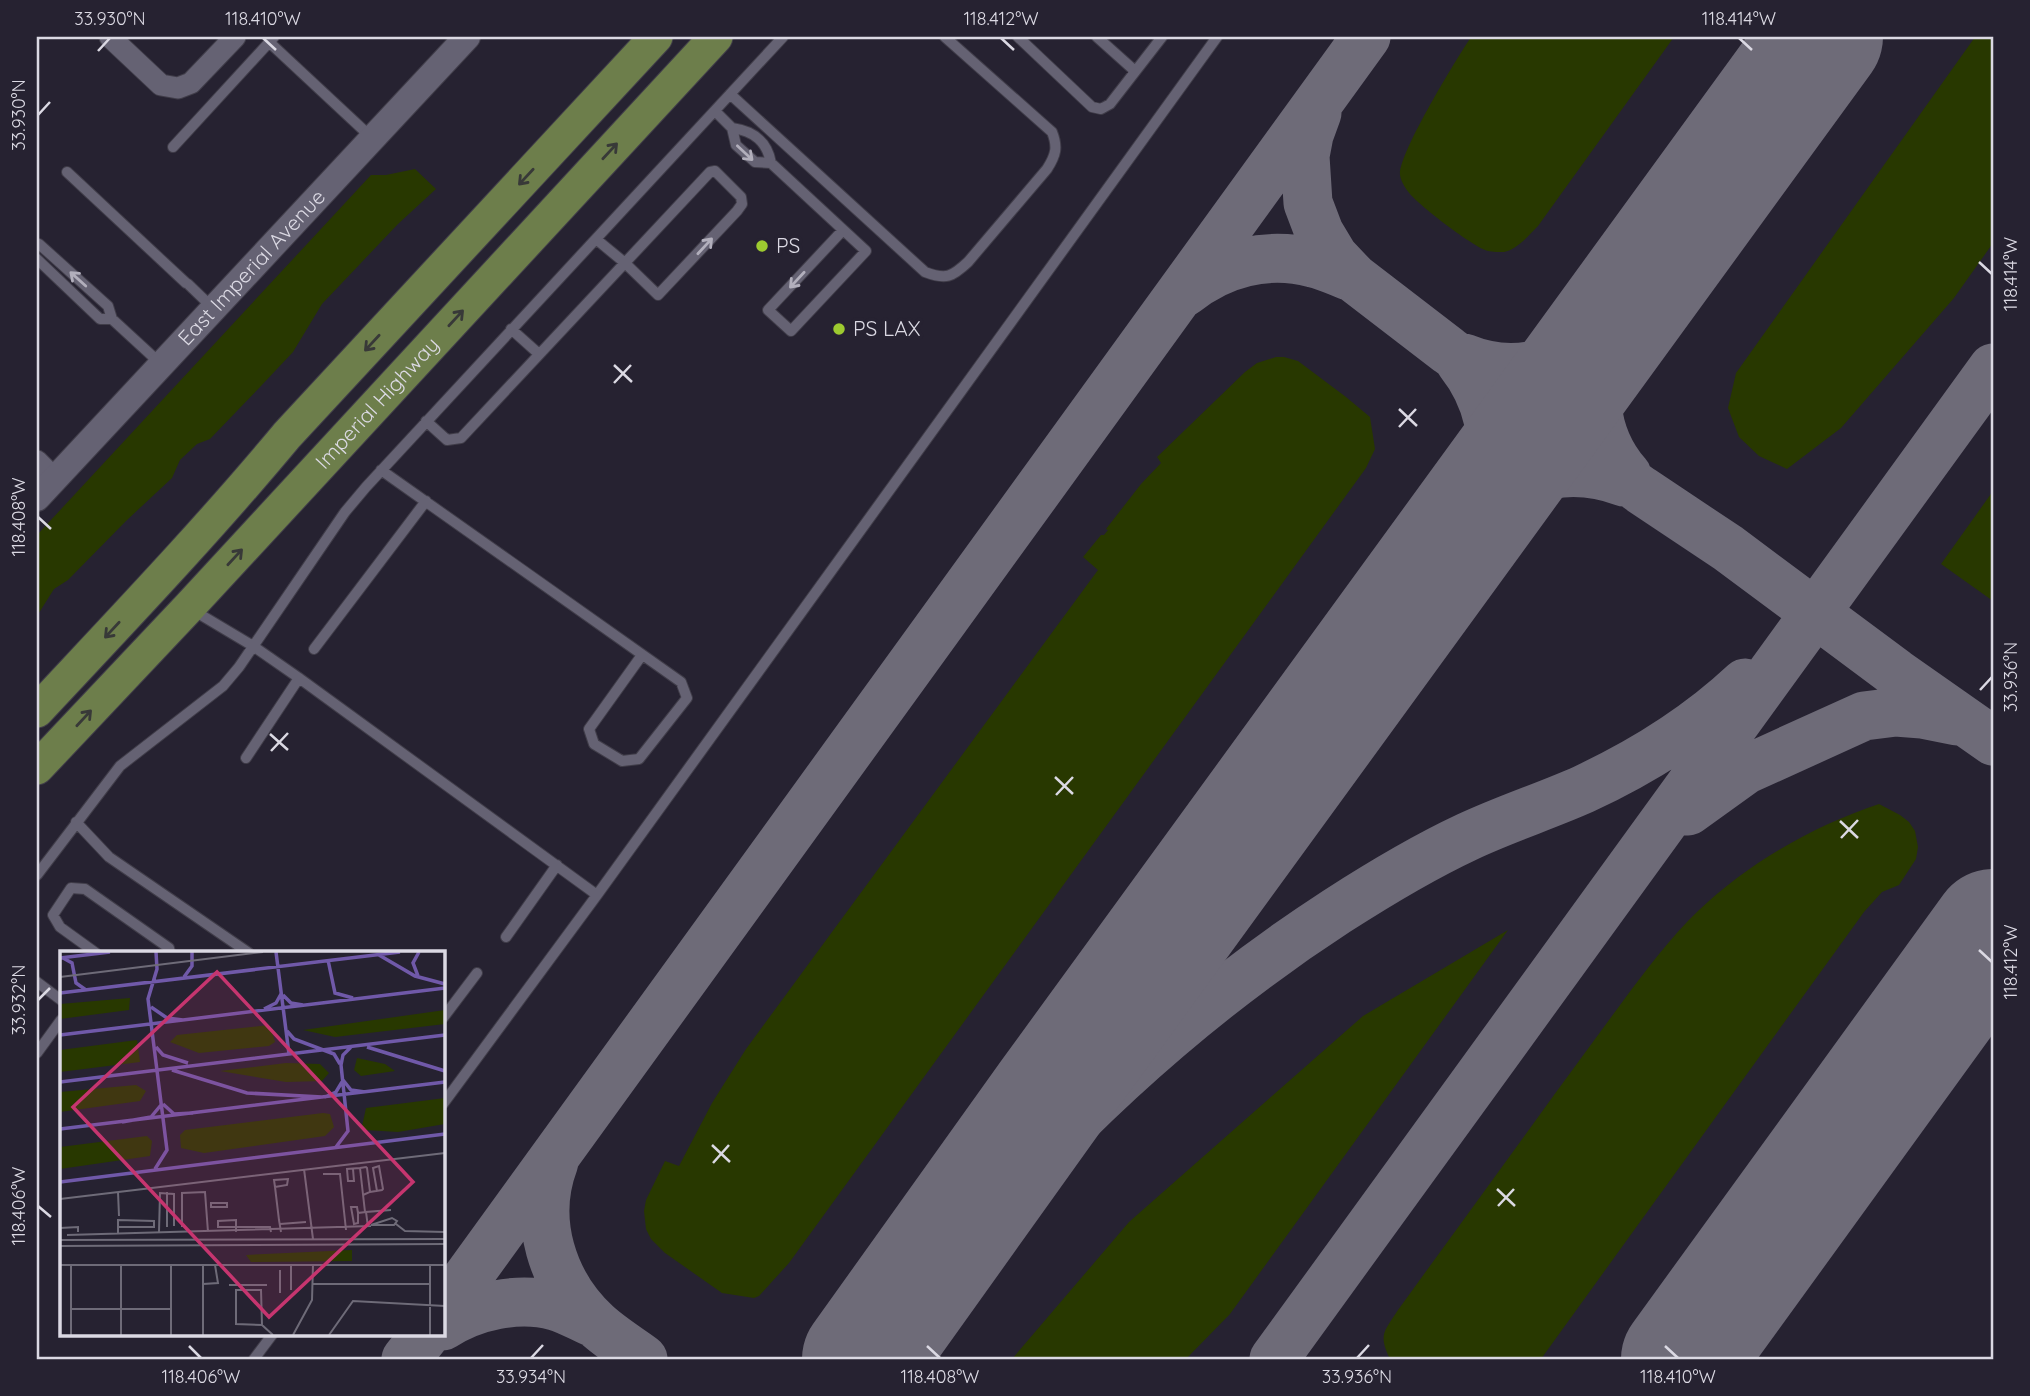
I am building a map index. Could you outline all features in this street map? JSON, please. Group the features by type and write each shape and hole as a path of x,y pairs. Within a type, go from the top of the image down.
{"main road":[{"path":"37,711 159,580 287,435 656,37"},
{"name":"Imperial Highway","path":"37,768 716,37"},
{"path":"159,580 189,607"}],"street":[{"path":"110,37 161,85 178,88 191,83 235,37"},
{"name":"East Imperial Avenue","path":"37,498 46,470 162,365 467,37"}],"lane":[{"path":"37,875 120,766 223,686 239,667 345,512 381,470 783,37"},
{"path":"730,94 925,272 940,278 955,274 968,262 1047,169 1054,158 1057,144 1052,132 945,37"},
{"path":"1018,37 1092,107 1101,109 1110,104 1162,37"},
{"path":"1097,37 1135,71"},
{"path":"444,1103 1217,37"},
{"path":"173,147 272,39 372,138"},
{"path":"715,111 732,128 736,145 755,162 771,163"},
{"path":"732,128 748,130 768,148 771,163 844,230 866,251 791,331 768,310 844,230"},
{"path":"426,421 447,440 461,438 539,354 625,263 710,172 715,171 741,197 742,204 737,211 658,295 625,263 596,239"},
{"path":"67,172 214,309"},
{"path":"37,244 108,306 112,319 162,365"},
{"path":"37,259 100,319 112,319"},
{"path":"511,330 539,354"},
{"path":"381,470 681,682 687,698 639,759 622,761 594,744 589,729 642,655"},
{"path":"314,649 426,501"},
{"path":"189,607 299,678 597,895"},
{"path":"246,758 299,678"},
{"path":"76,822 109,857 245,951"},
{"path":"506,937 557,865"},
{"path":"93,951 60,927 53,915 72,888 85,889 170,951"},
{"path":"444,1017 477,973"},
{"path":"37,982 60,999"},
{"path":"37,1053 60,1021"},
{"path":"254,1359 271,1336"}],"green space":[{"path":"1471,37 1674,37 1538,226 1518,245 1504,252 1481,248 1447,226 1410,194 1400,175 1408,148 1418,128"},
{"path":"1975,37 1993,37 1993,243 1954,298 1841,428 1787,469 1759,456 1739,437 1728,408 1736,373"},
{"path":"415,169 436,189 398,224 322,304 293,352 210,439 197,444 180,460 172,478 68,580 54,589 37,616 37,535 371,175"},
{"path":"1276,357 1298,361 1370,417 1375,449 1366,468 789,1263 759,1296 754,1298 722,1293 665,1253 651,1239 646,1229 646,1200 665,1161 679,1166 712,1103 746,1049 1098,570 1083,557 1101,535 1104,535 1141,484 1161,463 1157,457 1245,372 1257,363"},
{"path":"1993,491 1993,601 1941,564"},
{"path":"1879,804 1909,822 1915,831 1918,847 1916,859 1899,885 1882,892 1864,912 1541,1359 1390,1359 1384,1344 1384,1333 1389,1323 1623,1001 1678,932 1717,894 1760,862 1830,823"},
{"path":"1508,930 1230,1314 1186,1359 1012,1359 1129,1222 1363,1016"}],"taxiway":[{"path":"444,1310 1366,37"},
{"path":"1317,113 1305,156 1308,203 1319,232 1334,257 1354,278 1449,351 1641,490 1728,548 1896,673 1993,741"},
{"path":"1627,475 1615,459 1600,424 1597,405 1599,367 1613,331 1715,183"},
{"path":"1185,292 1229,267 1262,259 1279,258 1313,263 1354,278"},
{"path":"1464,358 1485,365 1506,367 1548,362 1585,343 1602,329 1616,312"},
{"path":"1460,362 1484,405 1491,437 1485,485 1463,524"},
{"path":"1274,1359 1993,368"},
{"path":"1418,593 1485,509 1516,486 1533,479 1569,473 1606,476 1624,482"},
{"path":"878,1338 921,1295 1012,1188 1061,1136 1135,1066 1253,969 1337,911 1450,845 1584,789 1648,755 1709,714 1745,683"},
{"path":"1688,811 1745,770 1864,716 1896,712 1957,721"},
{"path":"1952,987 1993,943"},
{"path":"554,1162 545,1206 550,1249 558,1270 568,1290 596,1324 643,1359"},
{"path":"444,1325 482,1308 526,1302 555,1306 596,1324"},
{"path":"406,1359 424,1336"}],"runway":[{"path":"863,1359 1051,1096 1822,37"},
{"path":"1682,1359 1993,930"}],"place":[{"name":"PS","path":"762,246"},
{"name":"PS LAX","path":"839,329"}]}
